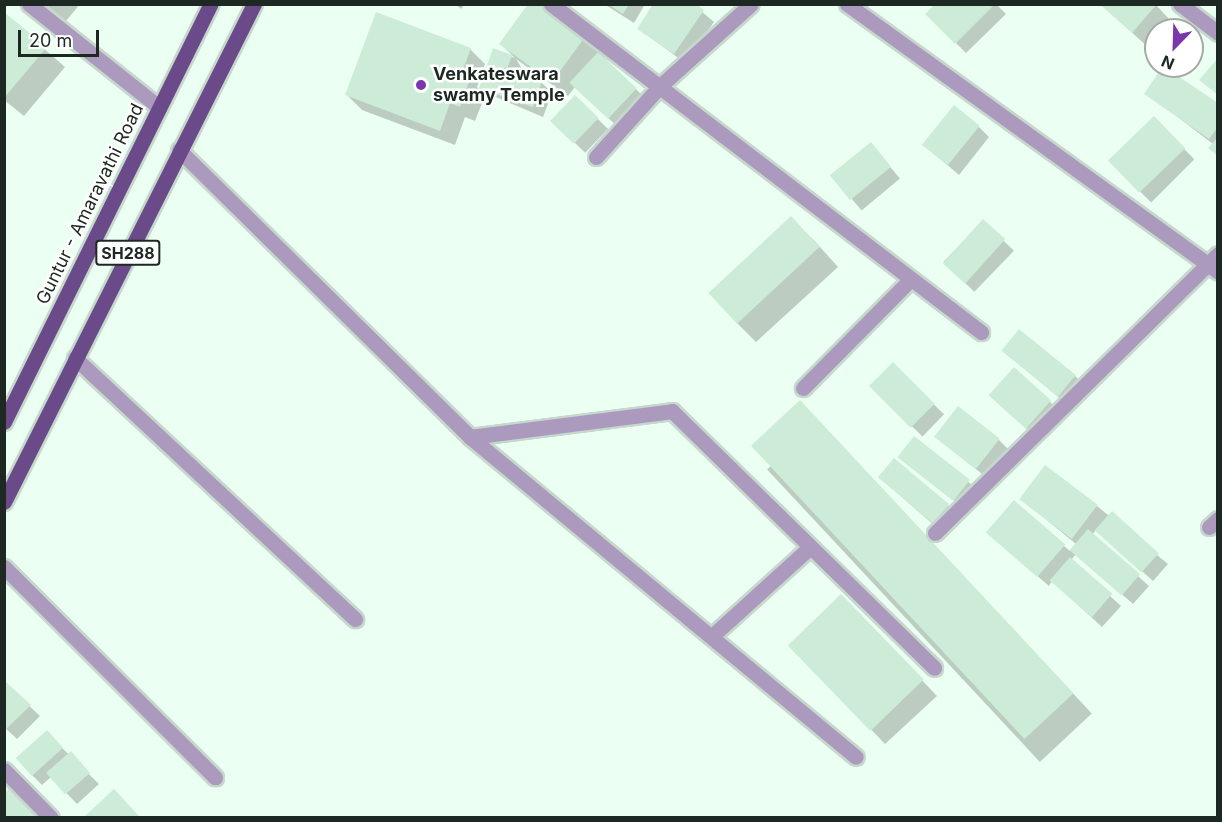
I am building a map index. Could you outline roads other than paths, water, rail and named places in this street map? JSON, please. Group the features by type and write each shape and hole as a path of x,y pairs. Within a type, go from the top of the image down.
{"main road":[{"name":"Guntur - Amaravathi Road","path":"4,422 211,4"},
{"name":"SH288","path":"4,502 254,4"}],"street":[{"path":"28,4 159,106"},
{"path":"551,4 981,332"},
{"path":"596,157 660,86 751,4"},
{"path":"847,4 1214,264 935,533"},
{"path":"1180,4 1218,33"},
{"path":"179,150 470,437 856,757"},
{"path":"803,388 911,279"},
{"path":"75,358 355,619"},
{"path":"470,437 672,411 934,668"},
{"path":"712,636 810,547"},
{"path":"4,567 215,777"},
{"path":"4,770 51,818"}],"place":[{"name":"Venkateswara swamy Temple","path":"421,85"}]}
